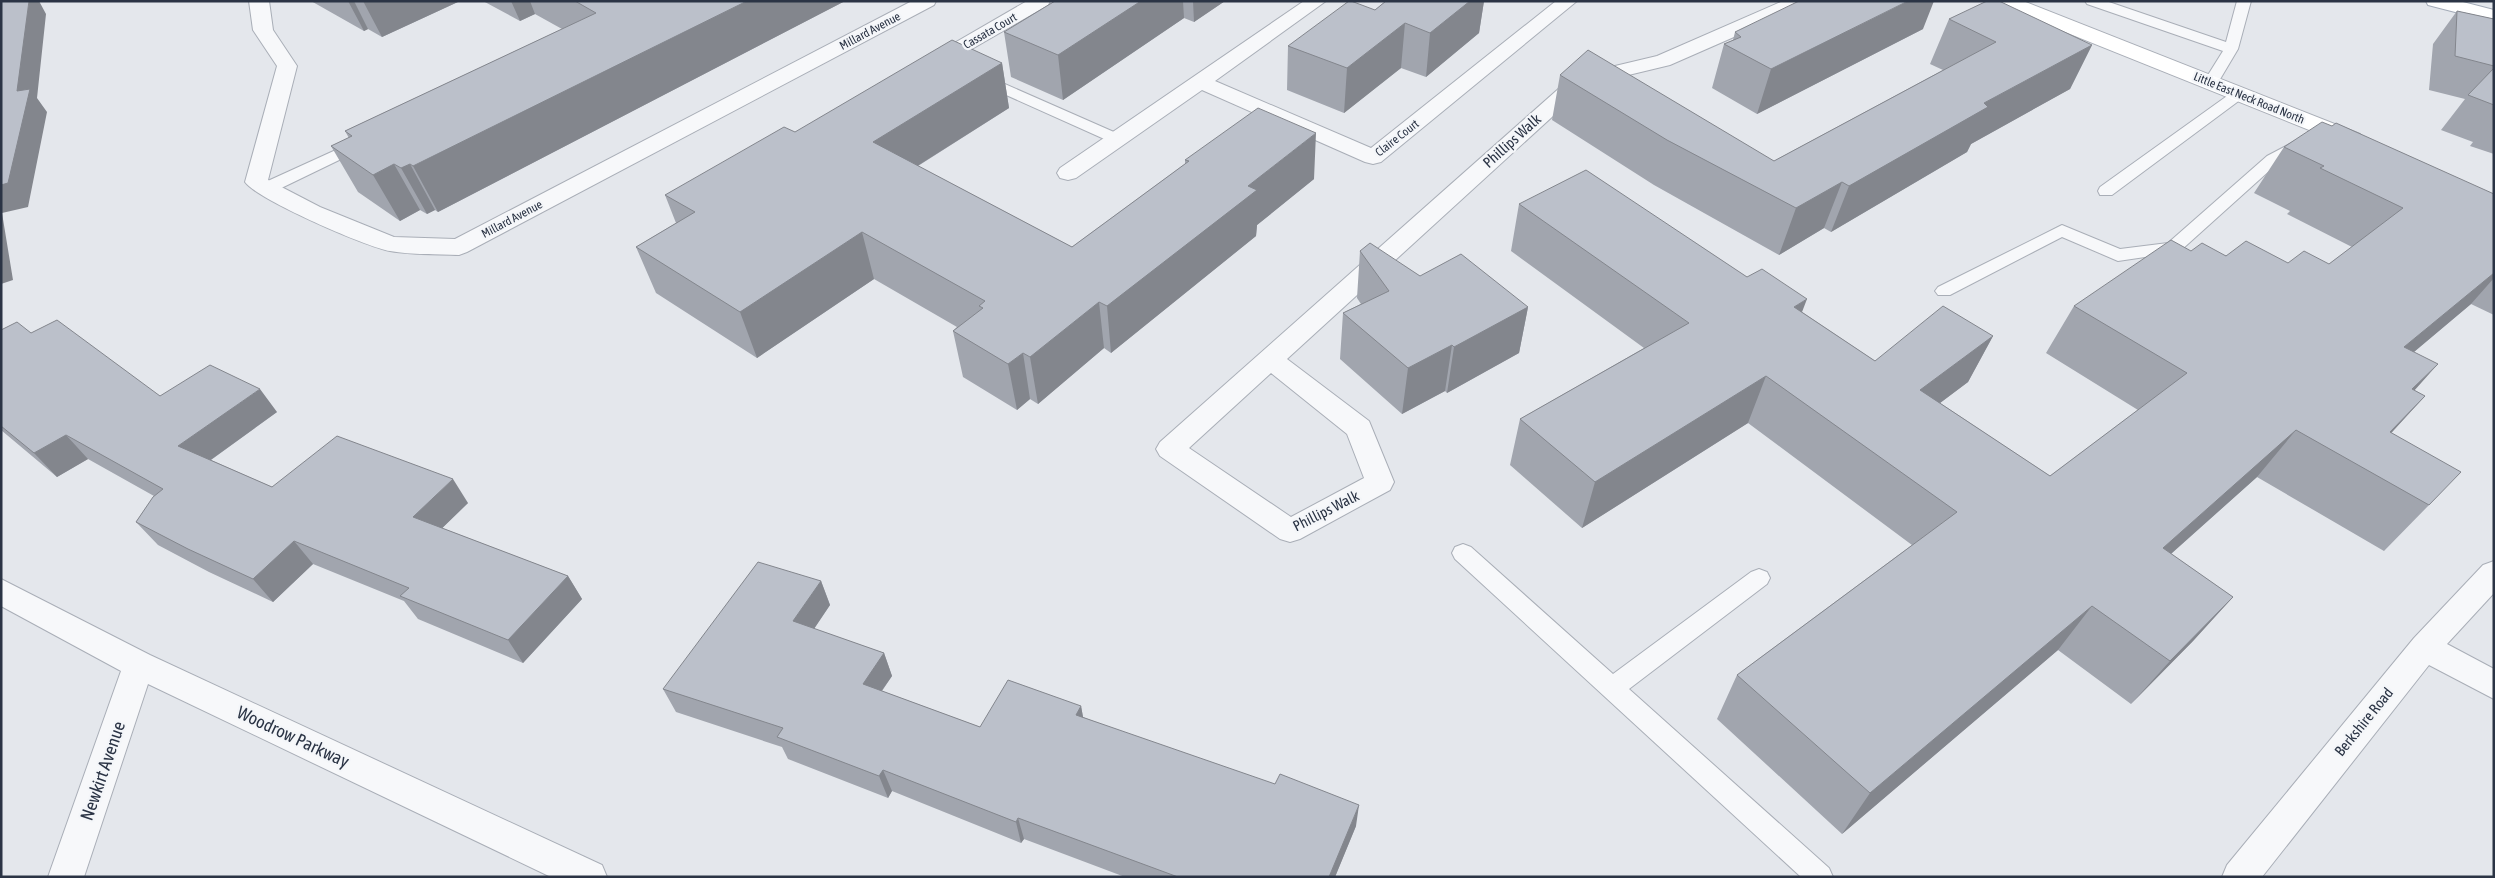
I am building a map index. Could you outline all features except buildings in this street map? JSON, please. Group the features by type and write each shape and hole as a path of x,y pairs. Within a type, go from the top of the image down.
{"main road":[{"path":"2435,1 2494,16"},
{"name":"Little East Neck Road North","path":"2012,2 2370,146"}],"street":[{"path":"259,1 264,30 287,66 256,182 265,189"},
{"name":"Millard Avenue","path":"265,189 391,244 459,247 927,1"},
{"name":"Cassata Court","path":"914,74 954,66 1041,1"},
{"path":"1068,173 1317,1"},
{"name":"Claire Court","path":"1200,82 1373,157 1568,1"},
{"name":"Phillips Walk","path":"1270,359 1358,428 1380,482 1290,532 1170,449 1270,359 1580,80 1663,61 1800,1"},
{"name":"Berkshire Road","path":"2240,877 2425,647 2494,573"},
{"name":"Woodrow Parkway","path":"1,590 139,665 589,877"},
{"path":"2425,647 2494,685"},
{"name":"Newkirt Avenue","path":"66,877 139,665"}],"lane":[{"path":"2092,1 2231,49"},
{"path":"2211,83 2231,49 2244,1"},
{"path":"954,66 1117,139"},
{"path":"2106,191 2239,94"},
{"path":"1944,291 2062,230 2118,255 2173,248 2273,159 2326,129"},
{"path":"265,189 370,139"},
{"path":"1463,553 1820,877"},
{"path":"1612,688 1759,578"}]}
